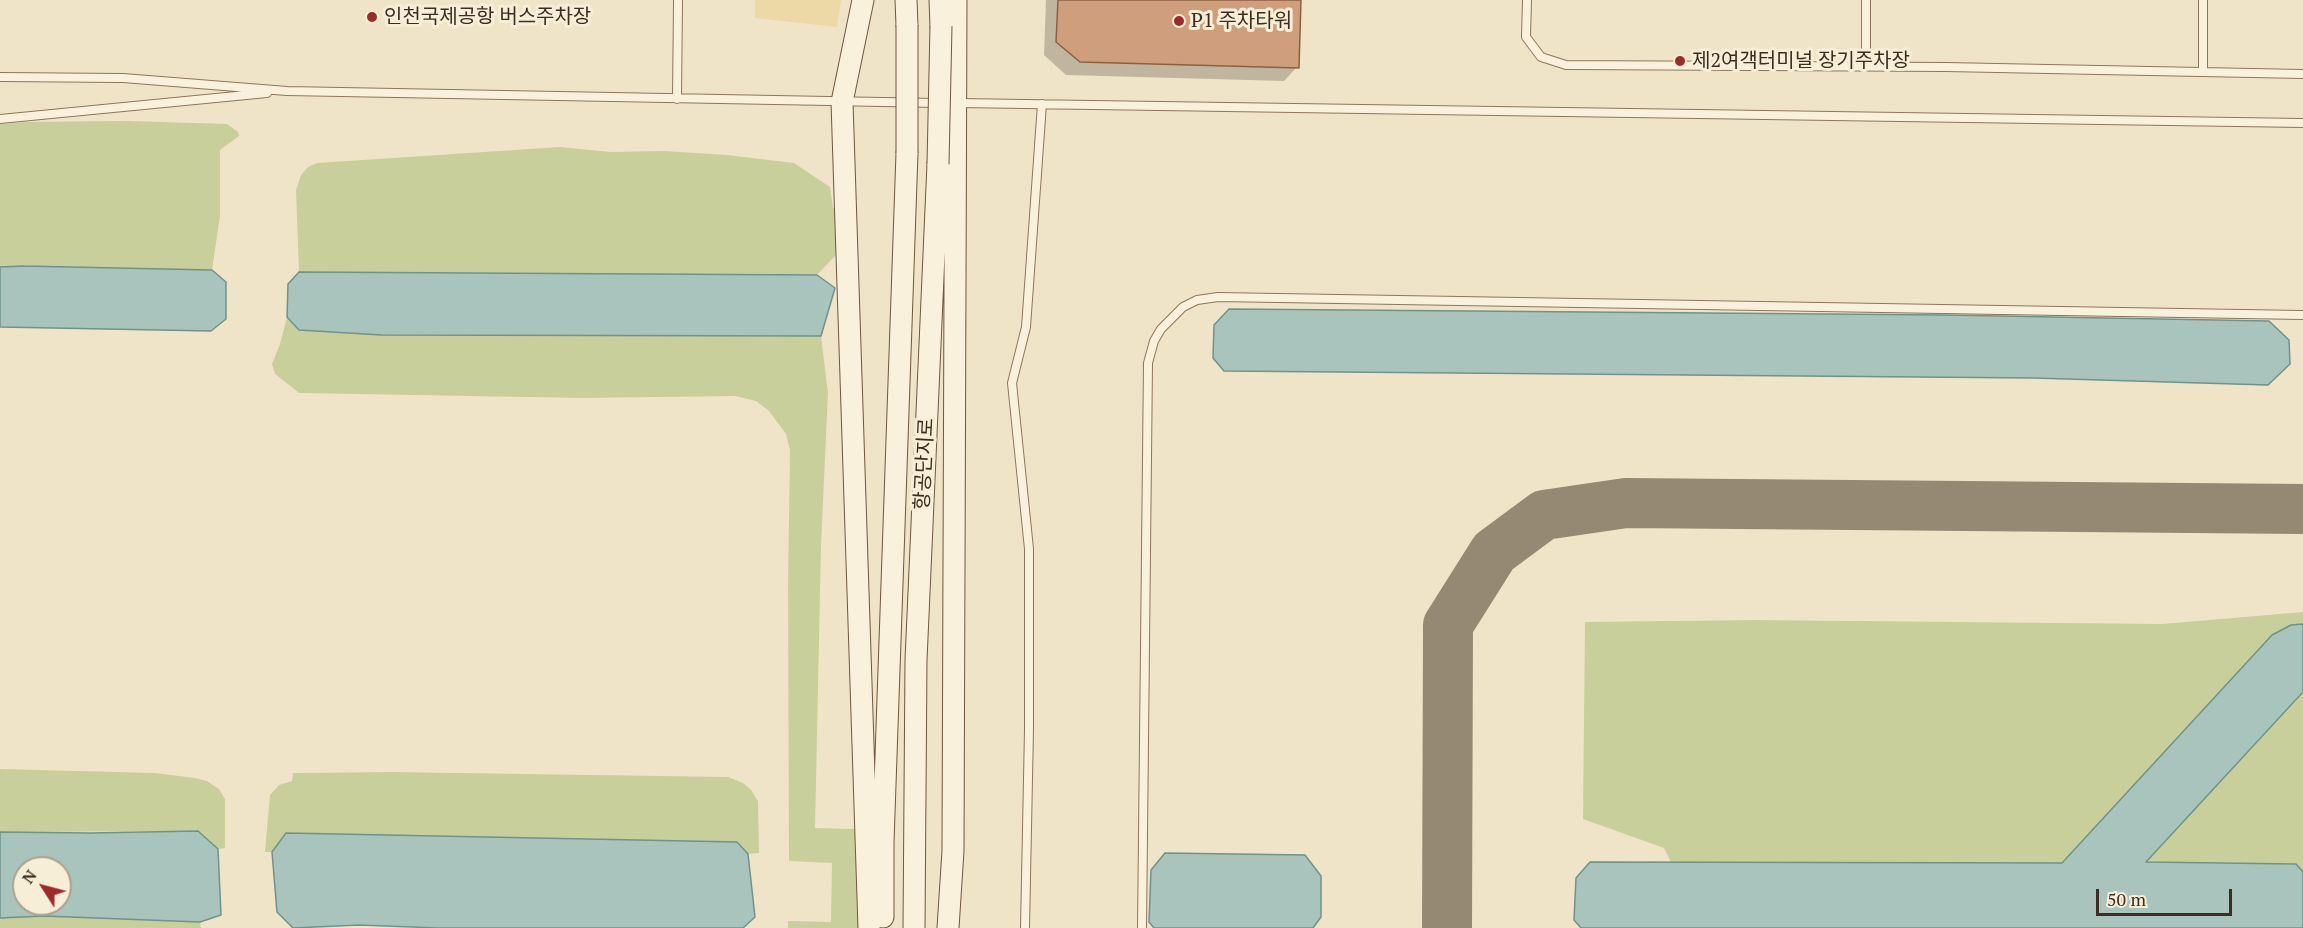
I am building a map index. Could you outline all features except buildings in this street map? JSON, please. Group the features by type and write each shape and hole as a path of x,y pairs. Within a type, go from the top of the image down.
{"street":[{"path":"863,0 842,102 875,842 869,928"},
{"name":"항공단지로","path":"882,928 875,842 907,153 906,0"},
{"name":"항공단지로","path":"914,928 915,660 938,164 940,0"},
{"path":"948,928 953,851 956,0"}],"lane":[{"path":"677,99 678,0"},
{"path":"1527,0 1526,37 1541,57 1566,65 1866,66 2303,74"},
{"path":"1866,0 1866,66"},
{"path":"2203,72 2204,0"},
{"path":"0,77 123,78 287,91 677,99 2303,123"},
{"path":"0,119 287,91"},
{"path":"1025,928 1029,729 1029,549 1012,383 1026,327 1042,104"},
{"path":"1142,928 1148,363 1154,341 1161,329 1183,307 1197,300 1218,297 2303,315"}],"green space":[{"path":"128,121 227,124 238,132 239,136 220,150 220,216 212,270 0,267 0,124"},
{"path":"560,147 611,152 664,151 727,155 794,163 830,187 833,208 838,212 835,256 817,275 299,272 296,190 301,175 308,167 317,163"},
{"path":"287,317 299,330 381,335 821,336 828,393 821,545 815,828 856,829 861,928 788,928 788,921 831,922 832,863 789,861 790,450 786,434 769,411 756,401 735,396 582,398 299,393 275,374 272,364"},
{"path":"2303,612 2303,928 1703,928 1664,848 1583,819 1585,622 1755,620 2162,624"},
{"path":"0,769 155,773 207,781 219,789 225,799 225,848 218,849 198,831 0,832"},
{"path":"392,772 728,777 743,783 758,801 759,853 748,854 737,842 286,833 272,852 265,852 270,795 279,785 292,781 293,773"},
{"path":"44,916 200,922 201,928 0,928 0,918"}],"sand":[{"path":"755,0 841,0 837,27 755,18"}],"water":[{"path":"0,267 212,270 226,282 226,319 211,331 0,327"},
{"path":"299,272 817,275 835,288 821,336 381,335 299,330 287,317 288,284"},
{"path":"1229,309 1947,315 2269,321 2289,340 2290,364 2268,385 2033,378 1224,371 1213,358 1214,325"},
{"path":"2303,624 2303,692 2146,862 2296,864 2303,872 2303,928 1581,928 1574,920 1576,878 1590,862 2062,863 2272,635 2291,625"},
{"path":"198,831 218,849 221,915 200,922 44,916 0,918 0,832"},
{"path":"286,833 737,842 748,854 755,917 743,928 438,928 359,925 293,928 277,912 272,852"},
{"path":"1165,853 1305,855 1321,876 1321,917 1313,928 1154,928 1149,922 1151,870"}],"taxiway":[{"path":"1447,928 1448,625 1494,552 1544,515 1626,503 2303,509"}],"place":[{"name":"인천국제공항 버스주차장","path":"372,17"},
{"name":"P1 주차타워","path":"1179,21"},
{"name":"제2여객터미널 장기주차장","path":"1680,61"}]}
